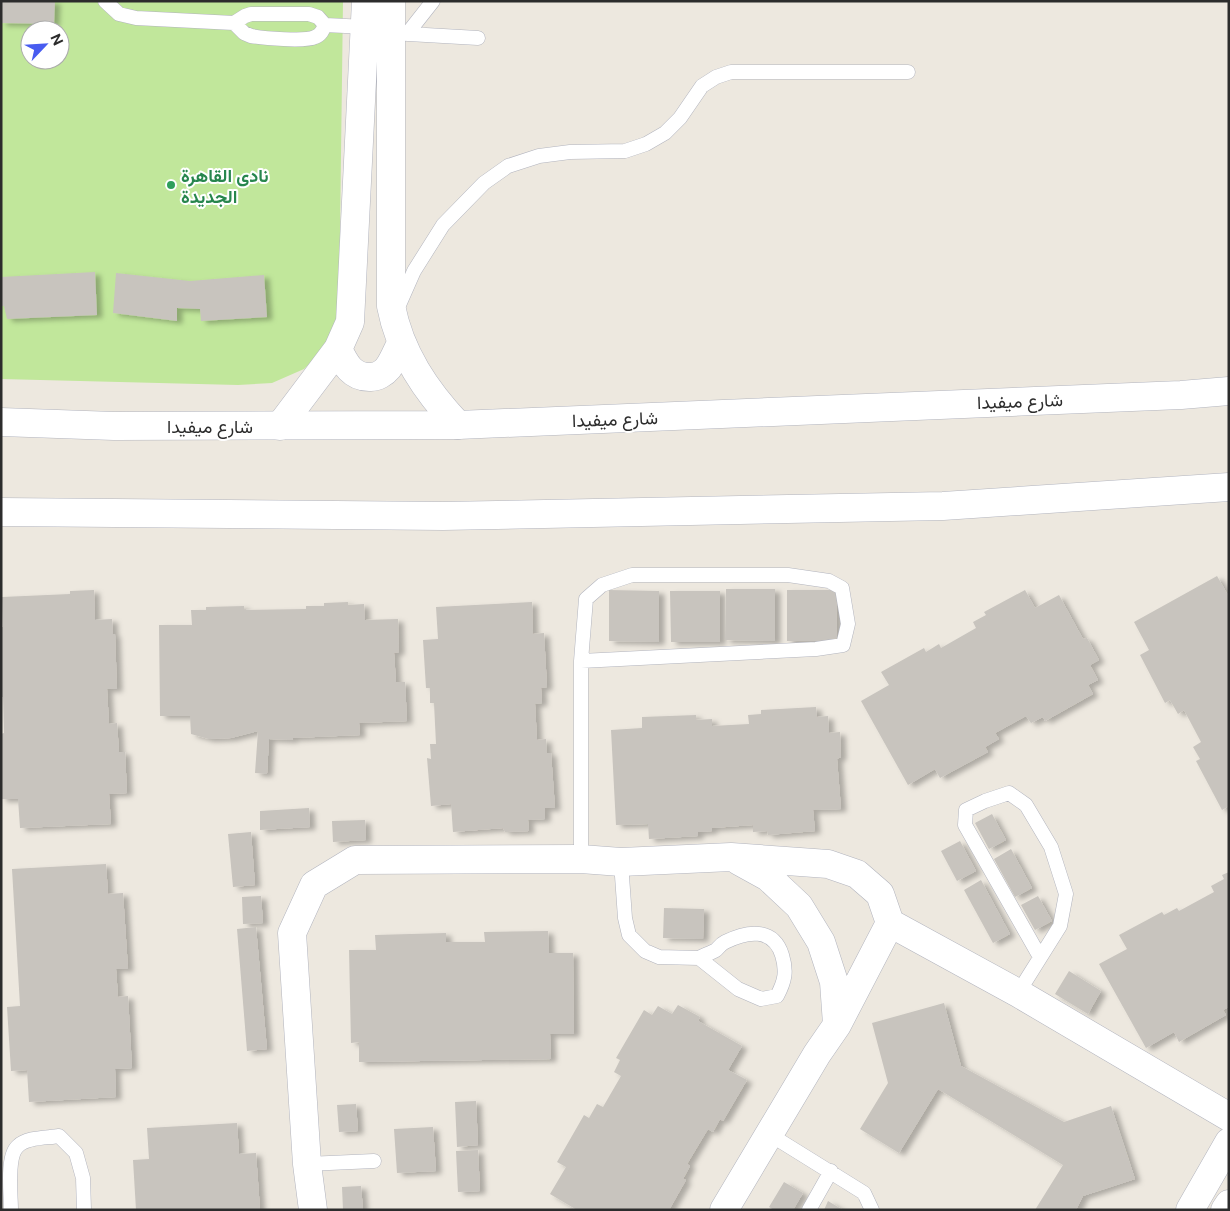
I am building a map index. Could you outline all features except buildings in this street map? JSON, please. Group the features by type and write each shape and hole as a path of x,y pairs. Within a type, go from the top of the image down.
{"street":[{"path":"280,426 338,349 350,322 382,24 391,1"},
{"path":"382,24 390,296 397,332 420,378 435,401 458,425"},
{"path":"338,349 350,371 363,378 376,377 387,370 397,332"},
{"name":"شارع ميفيدا","path":"1,422 114,426 458,425 1180,395 1229,391"},
{"path":"1,512 443,516 885,508 944,506 1229,487"},
{"path":"731,857 768,877 798,906 821,942 834,982 837,1024"},
{"path":"313,1210 307,1164 292,933 314,885 356,860 581,859 621,862 731,857 828,864 857,874 880,894 890,923 1018,993 1229,1117"},
{"path":"724,1210 837,1024 890,923"},
{"path":"1190,1210 1229,1142"},
{"path":"1225,1210 1229,1204"}],"lane":[{"path":"105,1 119,14 136,18 234,23 251,14 309,14 318,17 325,25 382,24 478,38"},
{"path":"382,24 432,1"},
{"path":"234,23 244,33 251,36 308,39 318,36 323,31 325,25"},
{"path":"397,332 402,295 414,271 443,226 484,183 508,166 539,156 570,152 625,151 646,144 665,133 680,118 702,86 716,77 731,72 908,72"},
{"path":"581,661 816,649 843,645 848,624 842,588 829,581 788,575 632,575 602,585 586,599 581,661 581,859"},
{"path":"1018,993 1060,926 1066,894 1051,847 1026,805 1009,793 966,810 965,825 1040,957"},
{"path":"621,862 625,918 629,935 644,951 659,957 699,958 715,951 723,943 743,935 756,933 767,935 779,945 786,968 784,984 777,996 761,999 738,989 699,958"},
{"path":"769,1134 864,1193 872,1210"},
{"path":"11,1210 11,1157 18,1146 31,1140 59,1136 76,1153 83,1178 84,1210"},
{"path":"307,1164 374,1161"},
{"path":"809,1210 830,1171"}],"green space":[{"name":"نادى القاهرة الجديدة","path":"1,1 343,1 339,310 333,332 321,353 304,369 272,383 238,385 1,379"}],"place":[{"name":"نادى القاهرة الجديدة","path":"171,185"}]}
